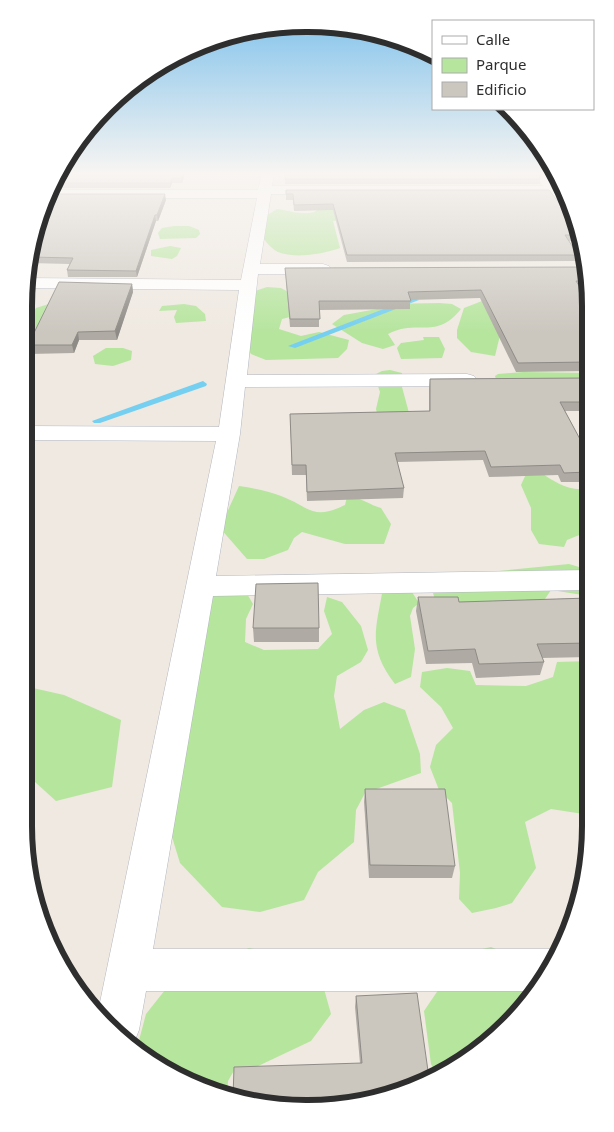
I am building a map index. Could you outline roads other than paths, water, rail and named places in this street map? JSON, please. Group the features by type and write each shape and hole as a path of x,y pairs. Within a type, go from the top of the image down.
{"street":[{"path":"118,1024 202,586 229,434 249,277 258,227"},
{"path":"34,283 249,277 340,269"},
{"path":"236,381 490,380"},
{"path":"32,433 229,434"},
{"path":"202,586 582,580"},
{"path":"129,970 540,970"}],"waterway":[{"path":"292,346 415,300"},
{"path":"97,421 203,384"}]}
